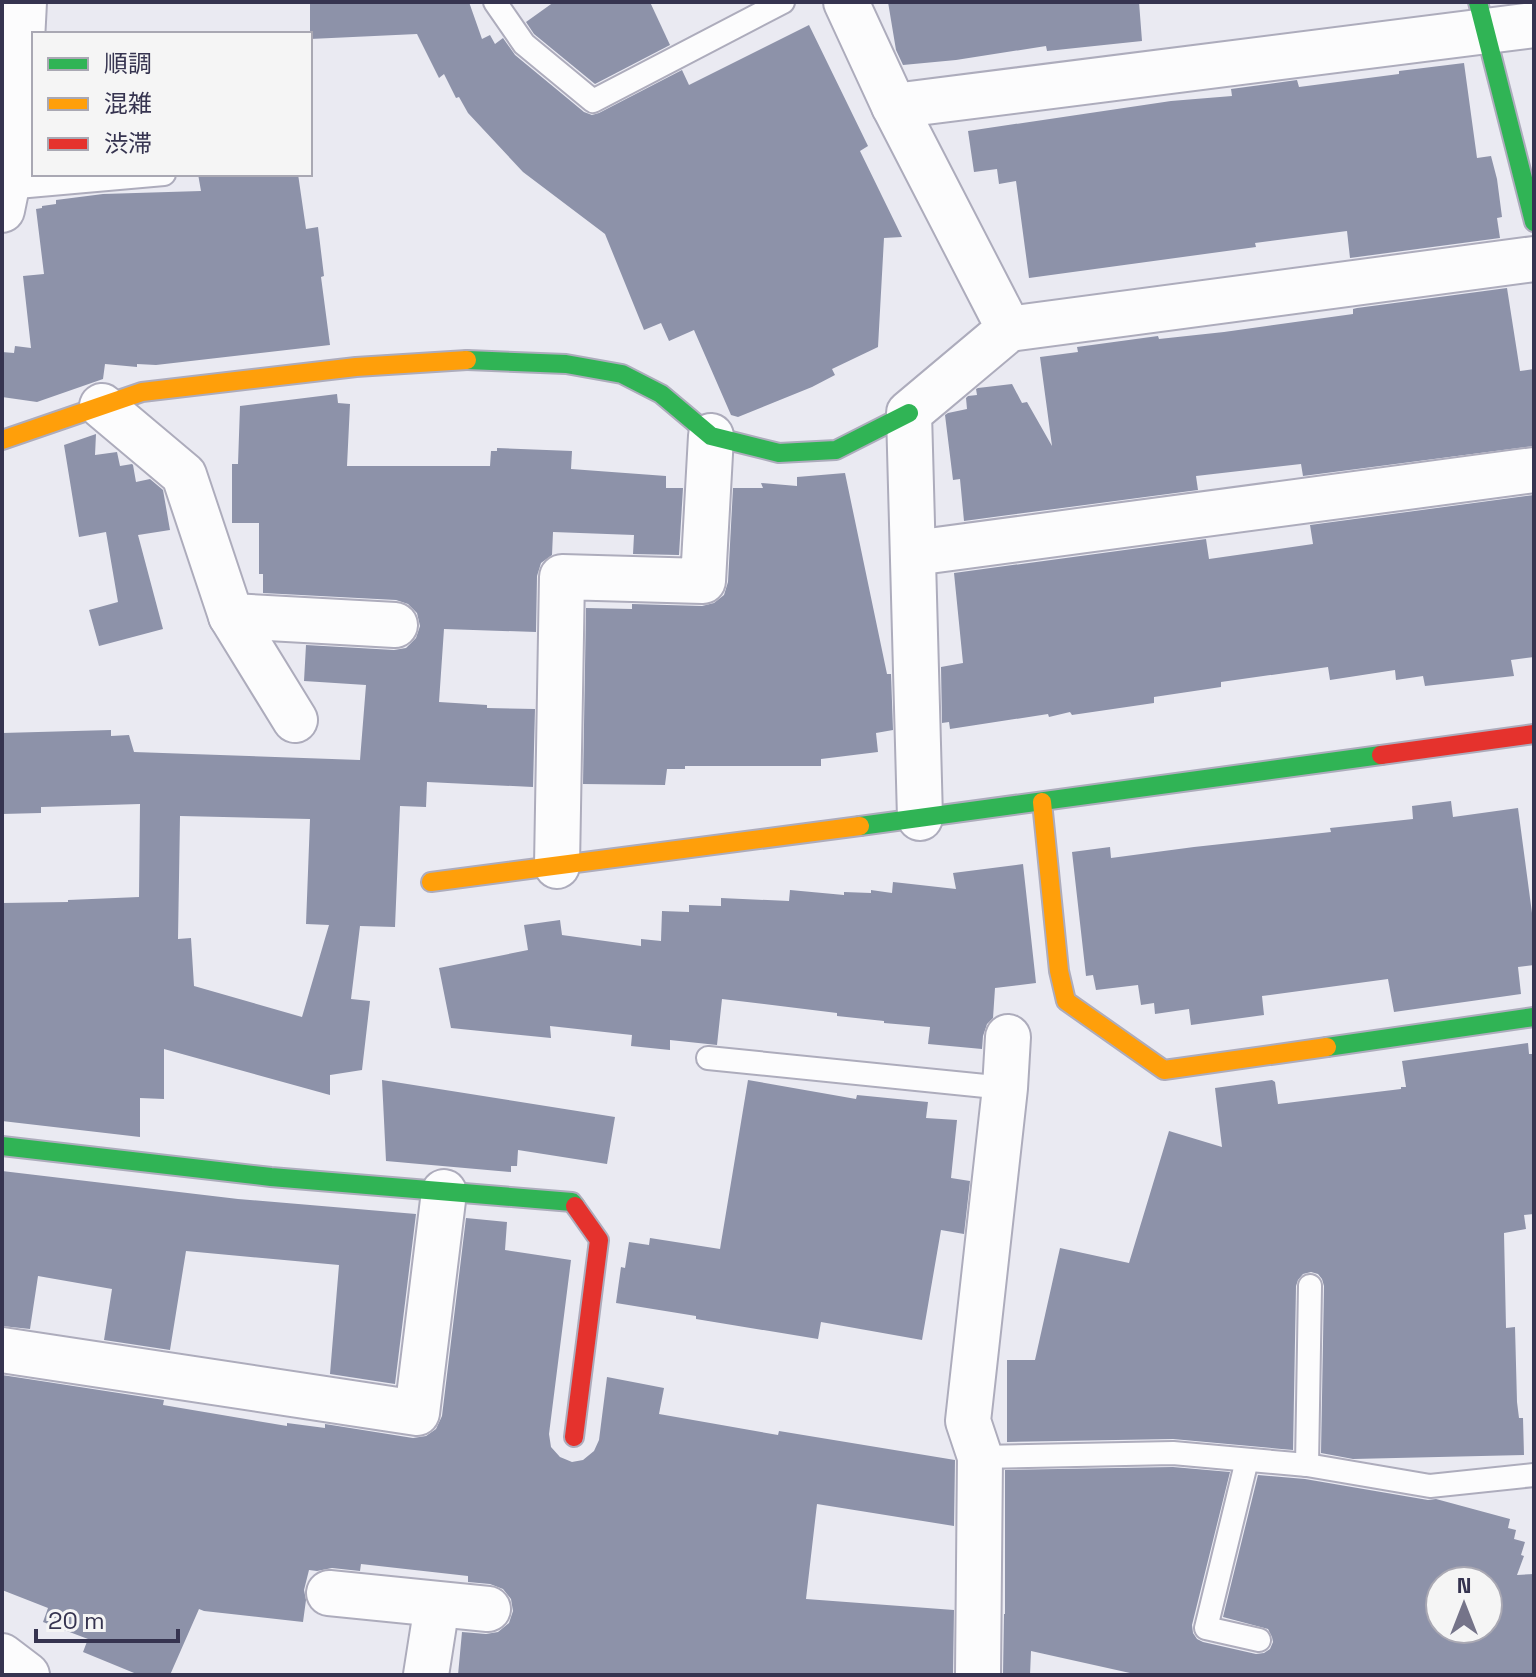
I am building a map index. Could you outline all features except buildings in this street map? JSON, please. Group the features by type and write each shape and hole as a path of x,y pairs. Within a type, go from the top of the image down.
{"street":[{"path":"4,199 17,137 24,2"},
{"path":"846,2 894,106 1009,329"},
{"path":"894,106 1482,17 1534,25"},
{"path":"1482,17 1534,222"},
{"path":"2,440 142,392 356,367 456,360 566,364 622,374 661,394 711,436 779,453 836,450 909,413 1009,329 1534,259"},
{"path":"102,406 184,475 231,616 295,720"},
{"path":"909,413 920,818"},
{"path":"557,866 562,577 703,581 711,436"},
{"path":"914,553 1534,470"},
{"path":"231,616 395,625"},
{"path":"431,882 1534,734"},
{"path":"1042,802 1059,971 1066,1001 1164,1070 1534,1017"},
{"path":"978,1675 980,1457 968,1421 1008,1037"},
{"path":"2,1146 271,1177 572,1202 599,1240 574,1437"},
{"path":"2,1350 417,1413 444,1192"},
{"path":"329,1593 488,1609"},
{"path":"426,1675 437,1605"},
{"path":"2,1656 27,1675"}],"lane":[{"path":"495,2 524,44 593,101 783,2"},
{"path":"4,199 151,176"},
{"path":"708,1058 1005,1088"},
{"path":"1307,1465 1310,1286"},
{"path":"980,1457 1173,1453 1307,1465 1430,1486 1534,1475"},
{"path":"1247,1460 1206,1628 1259,1640"}],"traffic: fast":[{"path":"1478,2 1534,222"},
{"path":"467,360 566,364 622,374 661,394 711,436 779,453 836,450 909,413"},
{"path":"860,826 1381,755"},
{"path":"1327,1047 1534,1017"},
{"path":"2,1146 271,1177 572,1202 575,1206"}],"traffic: slow":[{"path":"2,440 142,392 356,367 467,360"},
{"path":"1042,802 1059,971 1066,1001 1164,1070 1327,1047"},
{"path":"431,882 860,826"}],"traffic: jam":[{"path":"1381,755 1534,734"},
{"path":"574,1437 599,1240 575,1206"}]}
